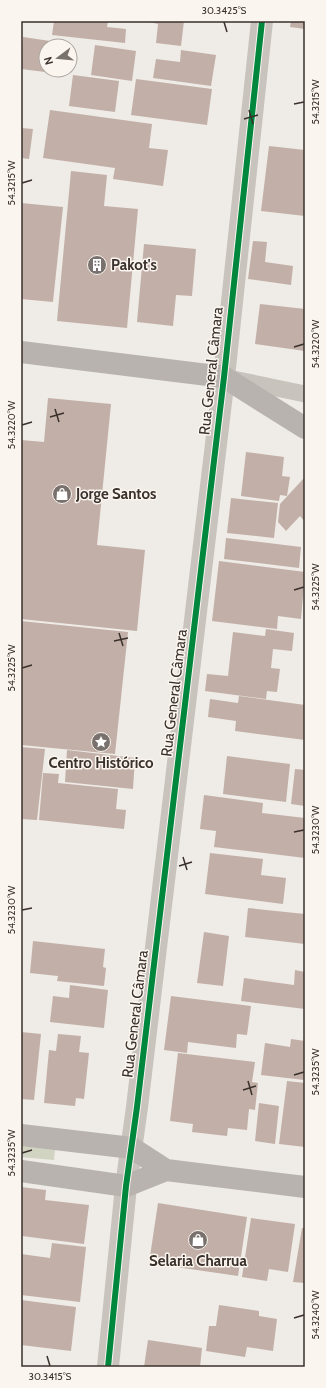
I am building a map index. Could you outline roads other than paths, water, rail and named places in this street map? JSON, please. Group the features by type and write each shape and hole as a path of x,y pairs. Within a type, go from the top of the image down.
{"main road":[{"path":"21,352 224,377 305,428"},
{"path":"21,1135 132,1148 166,1170 305,1187"},
{"path":"21,1171 126,1186 166,1170"}],"street":[{"name":"Rua General Câmara","path":"108,1367 126,1186 132,1148 224,377 262,21"}],"lane":[{"path":"224,377 305,394"}],"place":[{"name":"Pakot's","path":"97,265"},
{"name":"Jorge Santos","path":"62,494"},
{"name":"Centro Histórico","path":"101,742"},
{"name":"Selaria Charrua","path":"198,1240"}]}
